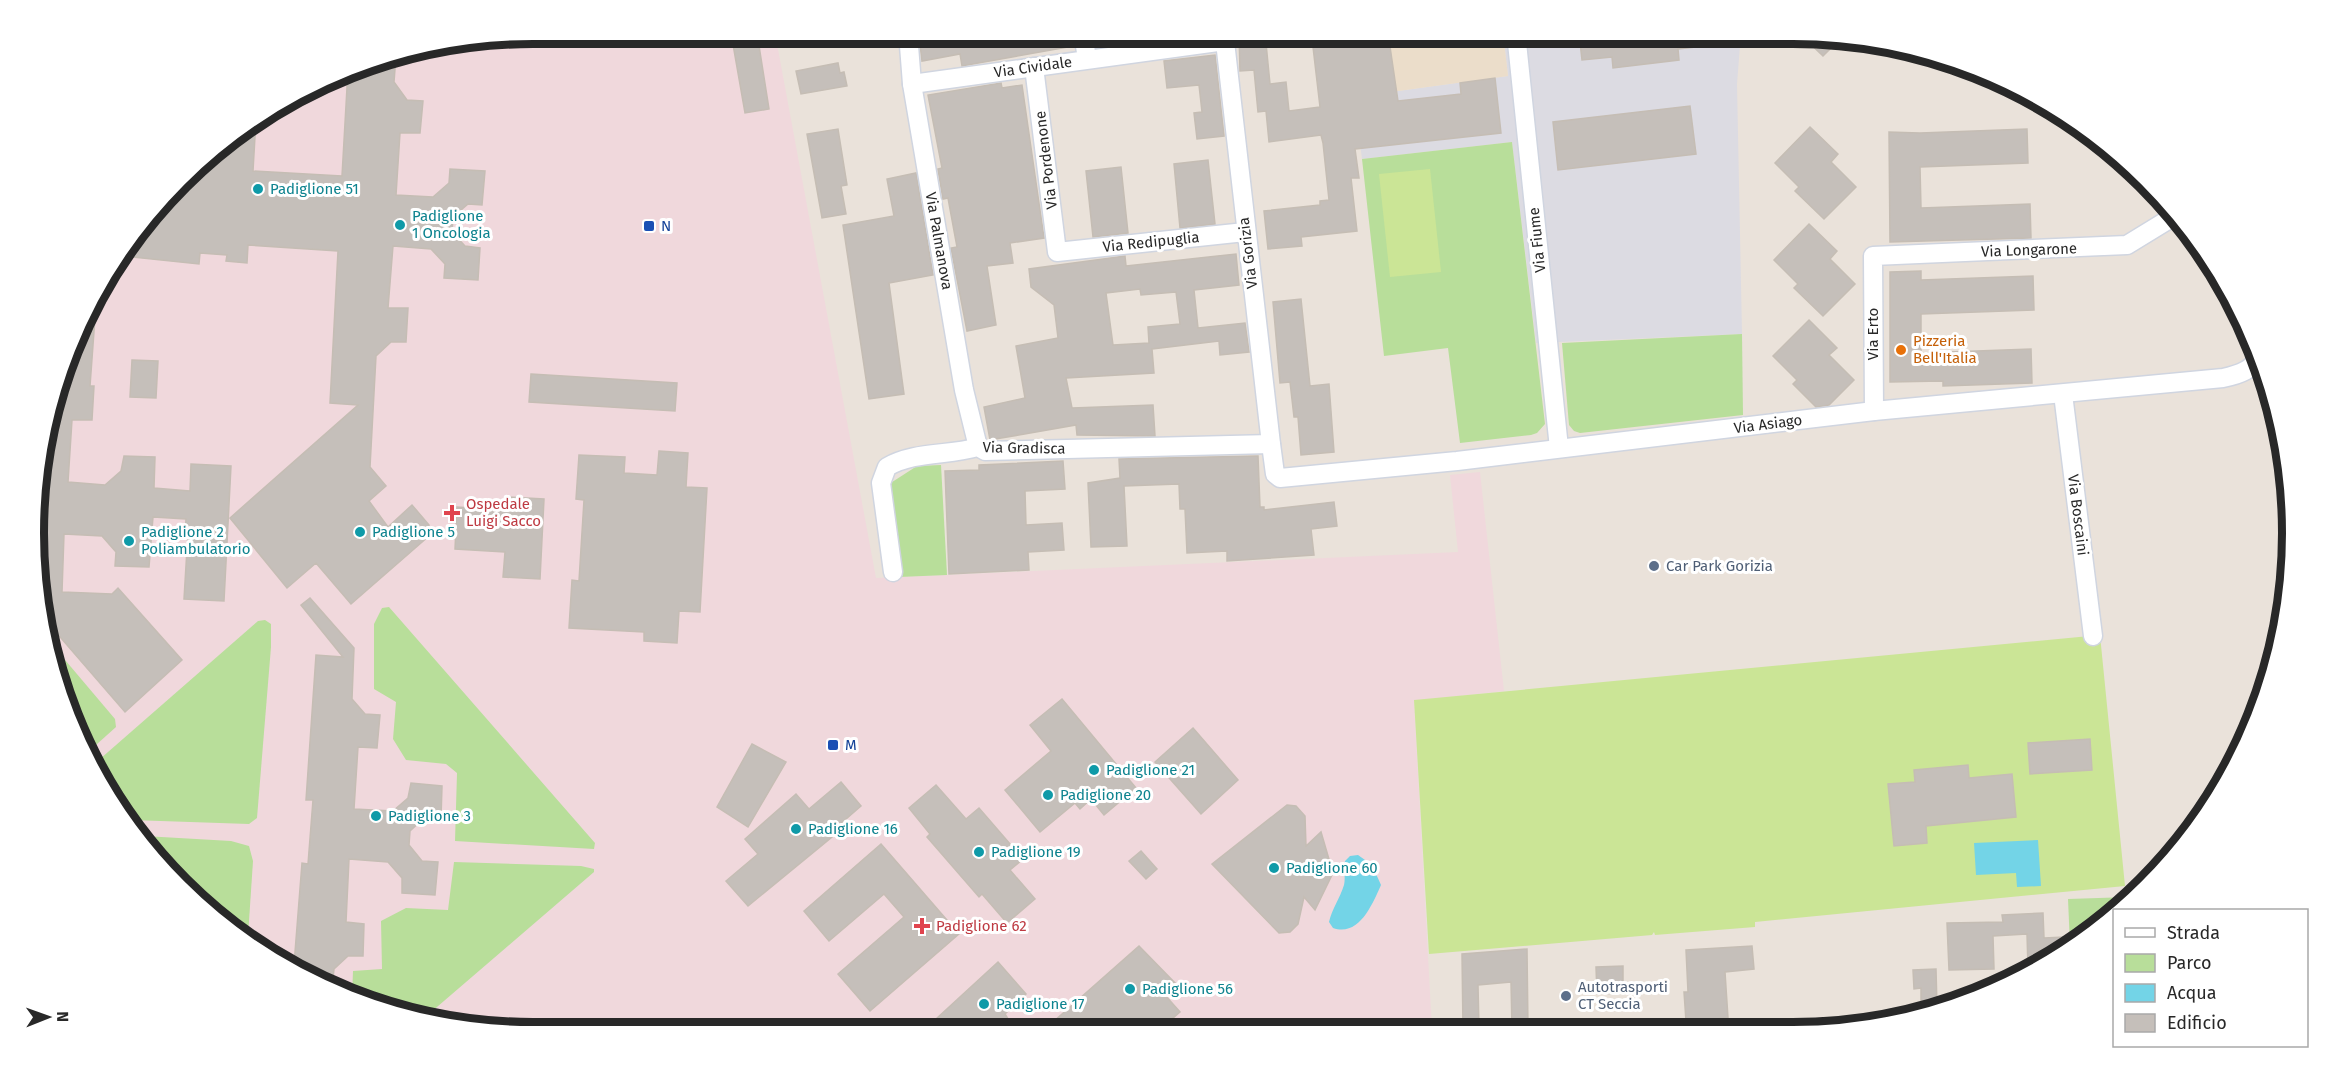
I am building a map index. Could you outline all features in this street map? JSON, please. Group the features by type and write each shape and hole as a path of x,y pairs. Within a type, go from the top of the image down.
{"street":[{"name":"Via Palmanova","path":"909,44 912,84 964,390 978,447"},
{"path":"1085,44 1087,59"},
{"name":"Via Cividale","path":"912,84 1181,44"},
{"name":"Via Gorizia","path":"1226,44 1245,232 1275,474"},
{"name":"Via Fiume","path":"1517,44 1559,448"},
{"name":"Via Pordenone","path":"1034,67 1057,252"},
{"name":"Via Longarone","path":"1873,256 2127,246 2169,220"},
{"name":"Via Redipuglia","path":"1057,252 1245,232"},
{"name":"Via Erto","path":"1873,256 1874,411"},
{"name":"Via Asiago","path":"1275,474 1286,479 1874,411 2223,378 2250,368 2253,364"},
{"name":"Via Boscaini","path":"2063,394 2093,636"},
{"name":"Via Gradisca","path":"893,572 881,483 887,467 903,459 954,453 978,447 985,451 1271,444"}],"shaded area":[{"name":"Ospedale Luigi Sacco","path":"532,44 777,44 876,578 1458,552 1450,475 1480,472 1504,691 1414,701 1432,1022 532,1022 437,1012 375,996 345,984 288,956 261,939 210,900 187,878 165,855 126,804 94,749 81,720 69,690 53,628 45,564 44,532 48,469 53,437 69,375 81,345 109,288 126,261 165,210 210,165 261,126 288,109 316,94 375,69 437,53 469,48"},
{"path":"1347,44 1504,44 1508,76 1354,97"},
{"path":"1504,44 1740,44 1737,84 1742,334 1536,343 1512,142 1362,159 1354,97 1508,76"}],"green space":[{"path":"1512,142 1545,424 1537,433 1531,435 1460,443 1448,348 1384,356 1362,159"},
{"path":"1430,169 1441,272 1390,277 1379,174"},
{"path":"1742,334 1743,415 1580,433 1574,431 1569,425 1562,343"},
{"path":"941,465 947,575 899,577 886,486 917,466"},
{"path":"389,607 595,843 594,849 455,841 457,773 446,764 406,760 393,739 396,702 374,689 374,624 382,608"},
{"path":"265,620 271,624 271,647 257,818 249,824 138,820 100,759 258,621"},
{"path":"2100,635 2125,886 1755,922 1755,927 1655,935 1654,932 1652,935 1429,954 1414,700"},
{"path":"60,654 115,719 116,727 93,747 69,690"},
{"path":"150,836 231,841 249,846 253,861 248,930 210,900 165,855"},
{"path":"454,862 581,866 594,869 594,872 432,1011 375,996 352,987 353,971 382,969 381,921 406,908 448,910"},
{"path":"2119,897 2070,936 2068,899"}],"water":[{"path":"2038,840 2041,886 2017,887 2016,873 1976,875 1974,843"},
{"path":"1358,855 1372,865 1381,885 1369,910 1357,924 1342,930 1333,928 1329,922 1344,885 1345,861 1350,856"}],"building":[{"path":"733,44 759,44 769,109 745,113"},
{"path":"920,44 1074,44 1074,46 962,66 960,54 922,61"},
{"path":"1239,44 1266,44 1270,84 1286,82 1289,111 1320,107 1313,47 1338,44 1390,44 1398,101 1461,94 1460,83 1495,78 1501,133 1355,149 1359,178 1351,178 1357,231 1301,237 1302,246 1268,249 1264,211 1320,205 1320,201 1329,200 1323,143 1321,135 1269,142 1266,111 1258,112 1254,70 1240,71"},
{"path":"1580,44 1704,44 1704,46 1678,49 1679,60 1613,68 1612,57 1582,60"},
{"path":"1811,45 1833,46 1823,56"},
{"path":"1215,55 1224,136 1197,139 1194,113 1202,112 1199,85 1167,88 1164,61"},
{"path":"395,63 394,82 407,100 423,101 420,133 400,133 396,195 433,197 449,183 450,169 485,171 482,205 468,204 453,217 452,232 465,246 480,248 478,280 444,278 445,264 431,249 393,246 388,308 408,308 406,342 391,342 376,356 370,467 386,486 369,501 388,527 412,505 429,525 429,536 351,604 316,563 287,588 230,518 358,405 330,403 338,251 248,245 247,263 226,261 227,255 200,253 199,264 129,257 165,210 187,187 210,165 255,130 253,171 342,176 347,80"},
{"path":"838,63 840,73 844,72 847,86 801,94 796,71"},
{"path":"1001,83 1002,88 1022,85 1044,238 1010,243 1013,263 987,266 996,325 967,331 951,248 957,247 948,198 943,199 938,169 942,168 928,95"},
{"path":"1690,106 1696,154 1558,170 1553,122"},
{"path":"1810,127 1838,154 1831,162 1856,187 1824,219 1795,191 1799,187 1775,163"},
{"path":"838,129 847,185 841,186 846,214 822,218 807,134"},
{"path":"2027,129 2028,163 1920,167 1921,208 2030,204 2031,238 1890,242 1889,132"},
{"path":"1208,160 1215,224 1180,228 1174,164"},
{"path":"1121,167 1128,233 1093,237 1086,171"},
{"path":"916,173 933,275 889,283 904,394 869,399 843,225 894,216 887,179"},
{"path":"1809,224 1837,251 1830,259 1855,284 1823,316 1794,288 1798,284 1774,260"},
{"path":"1236,254 1239,285 1194,290 1198,328 1245,323 1249,352 1220,355 1219,341 1152,349 1154,373 1066,378 1072,408 1153,405 1155,436 1077,435 1076,425 990,440 984,407 1025,398 1016,346 1058,338 1054,305 1031,287 1029,269 1125,256 1126,266","holes":["1140,289 1141,295 1176,292 1180,324 1148,327 1149,343 1113,345 1106,293"]},
{"path":"1921,271 1921,280 2033,276 2034,310 1921,314 1921,353 2031,349 2032,383 1943,386 1943,381 1890,382 1890,272"},
{"path":"1301,299 1310,386 1329,384 1334,452 1301,455 1298,417 1294,417 1290,382 1280,383 1273,302"},
{"name":"Padiglione 2 Poliambulatorio","path":"95,314 90,386 94,386 92,420 72,420 68,482 105,485 121,471 124,456 155,457 154,488 190,491 191,464 231,466 224,601 184,599 188,532 185,532 186,519 153,517 149,567 115,566 116,552 102,536 64,534 62,592 112,594 118,588 182,660 125,712 53,629 45,564 45,501 53,437 69,375"},
{"path":"1809,320 1837,348 1829,355 1854,380 1829,405 1816,407 1793,384 1797,380 1773,356"},
{"path":"132,360 158,361 156,398 130,397"},
{"path":"531,374 677,383 675,411 529,402"},
{"path":"659,451 688,453 686,487 707,488 700,612 679,611 677,643 644,641 644,632 569,628 572,580 579,581 584,500 576,499 579,455 625,457 624,473 657,475"},
{"path":"1258,456 1260,507 1264,507 1264,510 1334,502 1337,526 1311,529 1314,555 1227,561 1227,551 1187,553 1185,509 1180,509 1179,484 1124,486 1127,546 1091,547 1088,483 1120,478 1119,459"},
{"path":"1063,461 1065,489 1025,491 1026,525 1062,523 1064,550 1028,552 1029,570 949,574 945,471 979,470 979,465"},
{"path":"508,497 544,499 540,579 503,577 505,552 455,549 457,507 507,510"},
{"name":"Padiglione 3","path":"310,598 354,648 352,699 365,714 380,715 377,748 358,747 354,809 393,811 408,798 411,783 442,786 441,818 424,818 410,831 409,845 422,861 438,862 435,895 402,893 402,878 388,862 349,859 346,922 364,924 363,956 348,956 334,969 333,979 294,959 302,863 308,864 313,800 306,800 316,655 343,657 301,605"},
{"path":"1062,699 1136,788 1104,815 1091,799 1080,809 1075,803 1040,832 1005,790 1051,751 1030,725"},
{"path":"1193,728 1238,780 1201,814 1155,762"},
{"path":"2090,739 2092,770 2030,774 2028,743"},
{"path":"752,744 786,762 748,827 717,807"},
{"path":"1968,765 1969,778 2012,774 2016,817 1926,826 1927,843 1894,846 1888,784 1915,782 1914,770"},
{"name":"Padiglione 16","path":"841,782 861,806 830,833 832,837 748,906 726,881 758,854 745,839 796,794 809,809"},
{"name":"Padiglione 19","path":"936,785 966,819 979,808 1023,859 1010,870 1035,899 1007,923 982,894 979,897 927,837 930,834 909,808"},
{"name":"Padiglione 60","path":"1287,805 1296,806 1305,816 1306,846 1321,832 1333,873 1315,910 1304,897 1298,924 1290,932 1279,933 1212,864"},
{"name":"Padiglione 62","path":"881,844 959,934 870,1011 838,974 904,917 884,894 829,941 804,911"},
{"path":"1141,851 1157,869 1146,879 1129,861"},
{"path":"2043,913 2044,938 2068,937 2028,961 2027,934 1993,936 1994,969 1949,970 1947,923 2003,922 2002,915"},
{"name":"Padiglione 56","path":"1139,946 1176,984 1164,994 1180,1012 1168,1022 1053,1022"},
{"path":"1752,946 1754,969 1725,972 1728,1018 1686,1021 1684,992 1688,992 1686,950"},
{"path":"1527,949 1528,1022 1512,1022 1511,982 1478,985 1479,1022 1463,1022 1462,954"},
{"name":"Padiglione 17","path":"998,962 1026,994 1005,1014 1010,1022 933,1022"},
{"path":"1623,966 1623,993 1597,994 1596,967"},
{"path":"1936,969 1937,1000 1921,1005 1921,988 1914,989 1913,970"}],"place":[{"name":"Padiglione 51","path":"258,189"},
{"name":"Padiglione 1 Oncologia","path":"400,225"},
{"name":"N","path":"649,226"},
{"name":"Pizzeria Bell'Italia","path":"1901,350"},
{"name":"Ospedale Luigi Sacco","path":"452,513"},
{"name":"Padiglione 5","path":"360,532"},
{"name":"Padiglione 2 Poliambulatorio","path":"129,541"},
{"name":"Car Park Gorizia","path":"1654,566"},
{"name":"M","path":"833,745"},
{"name":"Padiglione 21","path":"1094,770"},
{"name":"Padiglione 20","path":"1048,795"},
{"name":"Padiglione 3","path":"376,816"},
{"name":"Padiglione 16","path":"796,829"},
{"name":"Padiglione 19","path":"979,852"},
{"name":"Padiglione 60","path":"1274,868"},
{"name":"Padiglione 62","path":"922,926"},
{"name":"Padiglione 56","path":"1130,989"},
{"name":"Autotrasporti CT Seccia","path":"1566,996"},
{"name":"Padiglione 17","path":"984,1004"}]}
